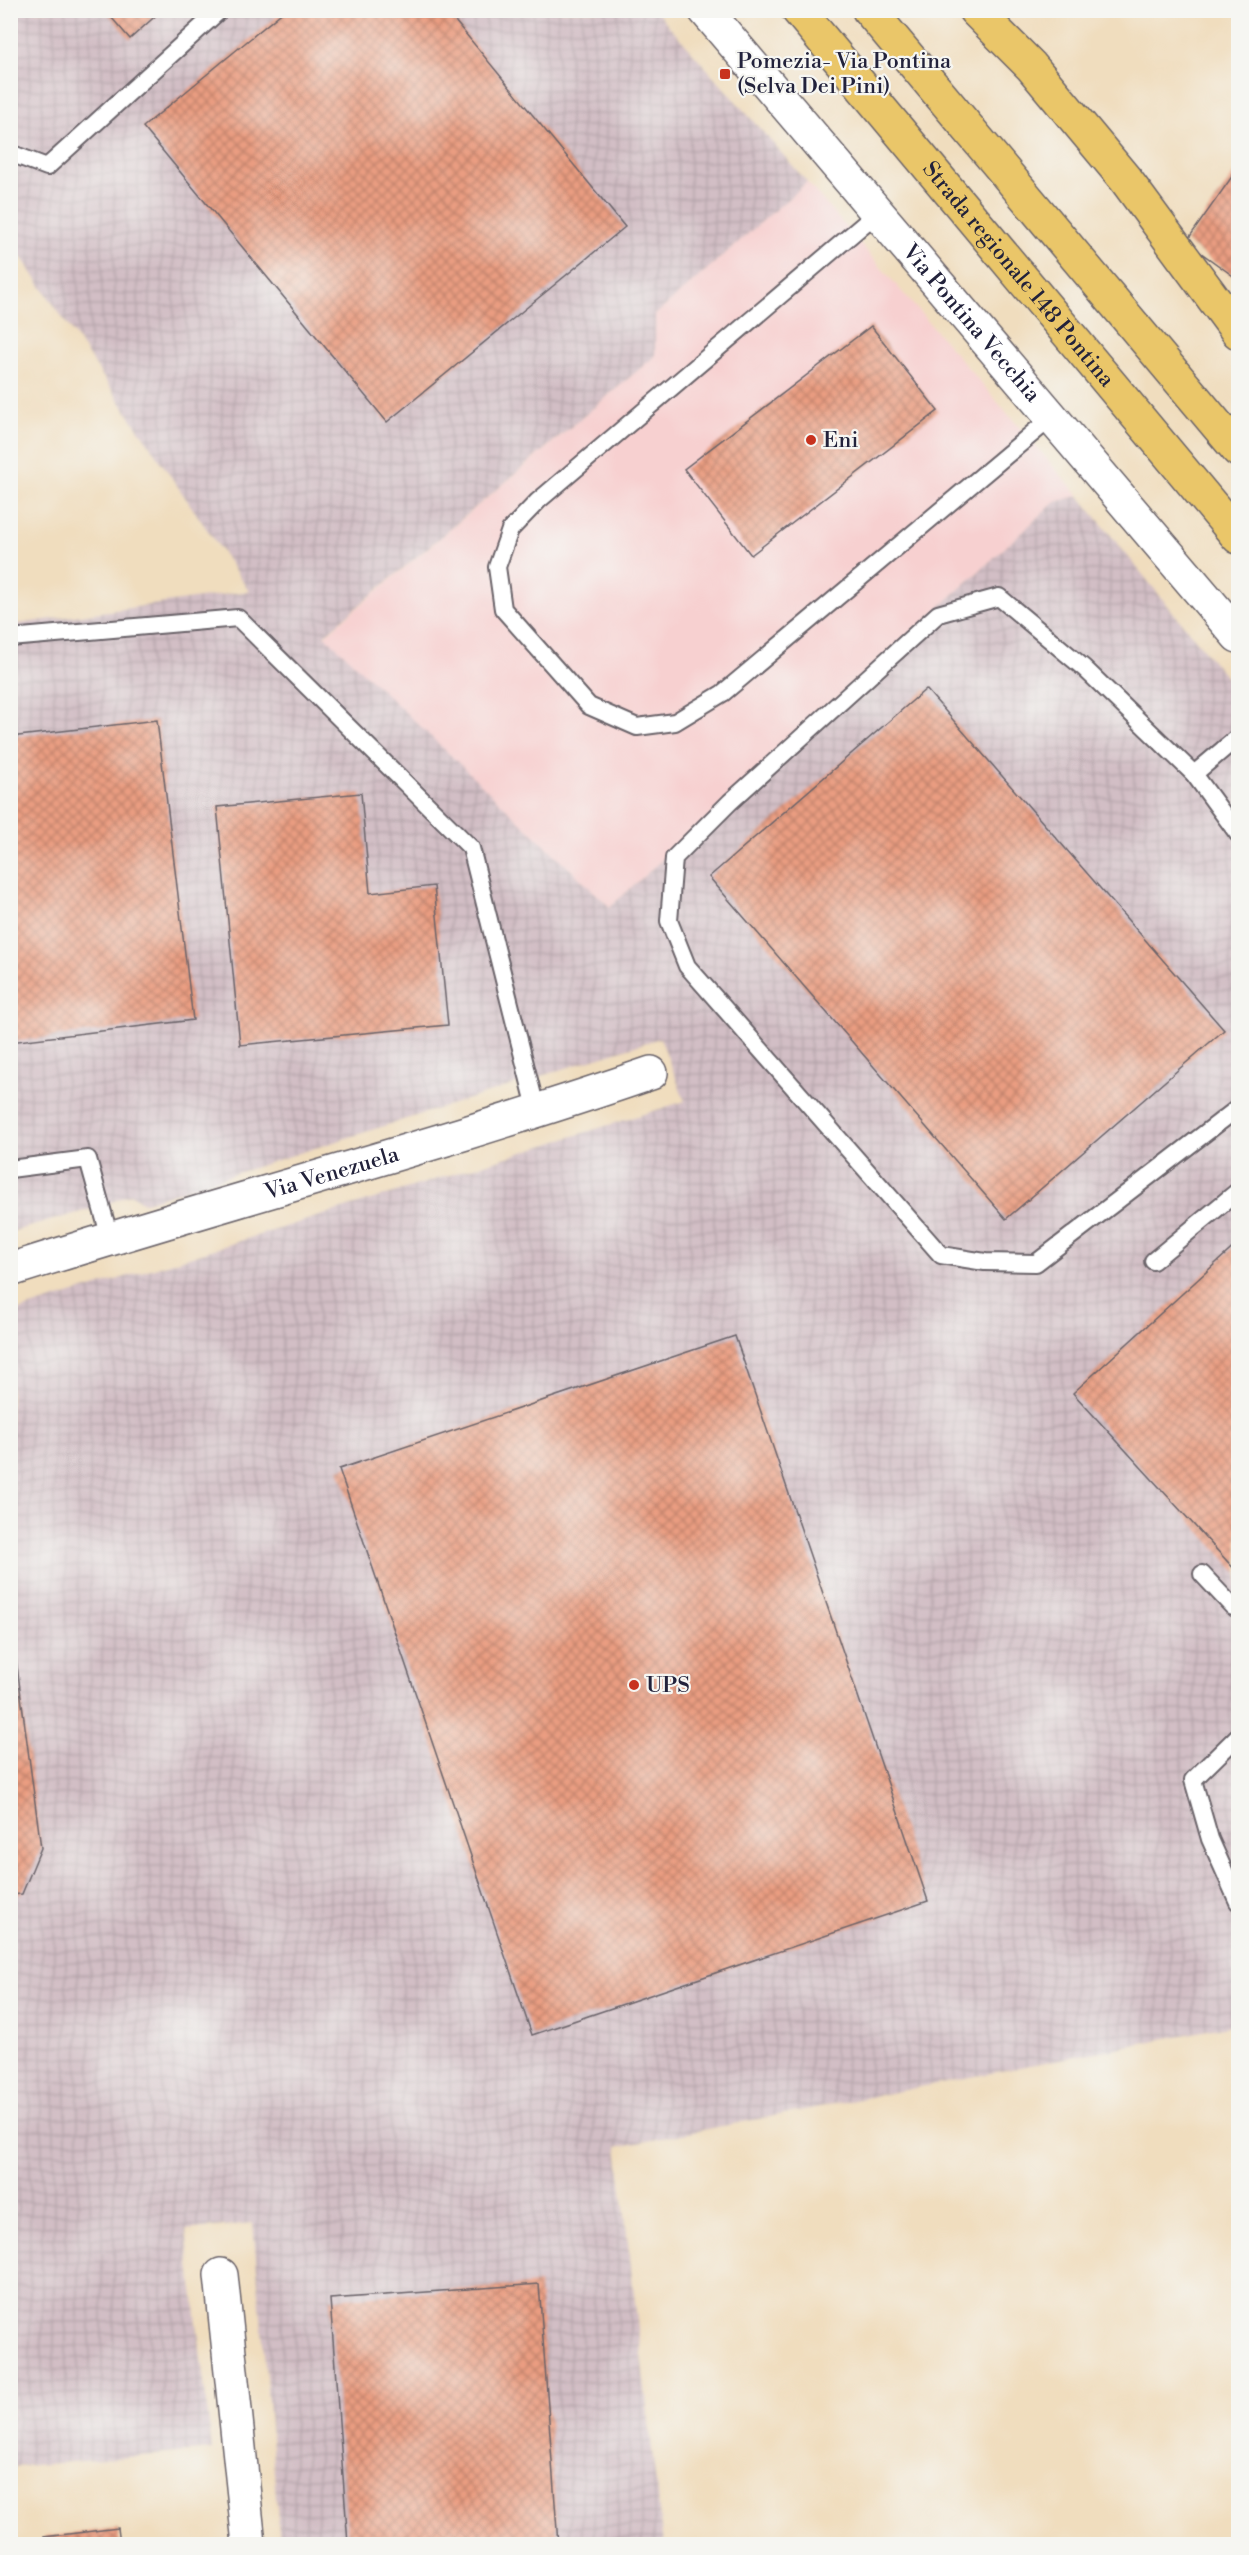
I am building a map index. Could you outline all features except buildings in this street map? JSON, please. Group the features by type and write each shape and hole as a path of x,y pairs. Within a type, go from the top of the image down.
{"highway":[{"name":"Strada regionale 148 Pontina","path":"798,10 1239,537"},
{"path":"869,10 1239,450"},
{"path":"975,10 1031,66 1126,180 1239,332"}],"street":[{"name":"Via Pontina Vecchia","path":"705,10 1239,636"},
{"name":"Via Venezuela","path":"10,1270 110,1238 537,1112 651,1073"},
{"path":"221,2276 249,2544"}],"lane":[{"path":"10,153 47,167 220,10"},
{"path":"878,213 538,501 510,530 497,567 503,609 589,705 637,727 675,722 723,693 1052,417"},
{"path":"1239,834 1194,774 1084,668 999,597 938,614 730,802 674,858 669,921 687,966 941,1254 985,1262 1036,1263 1239,1108"},
{"path":"10,638 238,618 471,848 537,1112"},
{"path":"1194,774 1239,737"},
{"path":"10,1169 88,1159 110,1238"},
{"path":"1153,1261 1239,1191"},
{"path":"1202,1574 1233,1607 1239,1608"},
{"path":"1239,1736 1193,1780 1210,1839 1239,1902"}],"shaded area":[{"path":"11,11 656,11 807,182 655,315 655,356 324,635 610,907 1055,502 1079,496 1238,692 1238,2024 617,2147 663,2544 280,2544 253,2223 186,2230 212,2450 11,2467 11,1313 685,1101 660,1038 143,1203 131,1194 102,1206 11,1232 15,1241 11,1243 10,625 249,591 11,242"},
{"path":"807,182 1079,496 1055,502 610,907 324,636 655,356 655,315"}],"place":[{"name":"Pomezia- Via Pontina (Selva Dei Pini)","path":"725,74"},
{"name":"Eni","path":"811,440"},
{"name":"UPS","path":"634,1685"}]}
